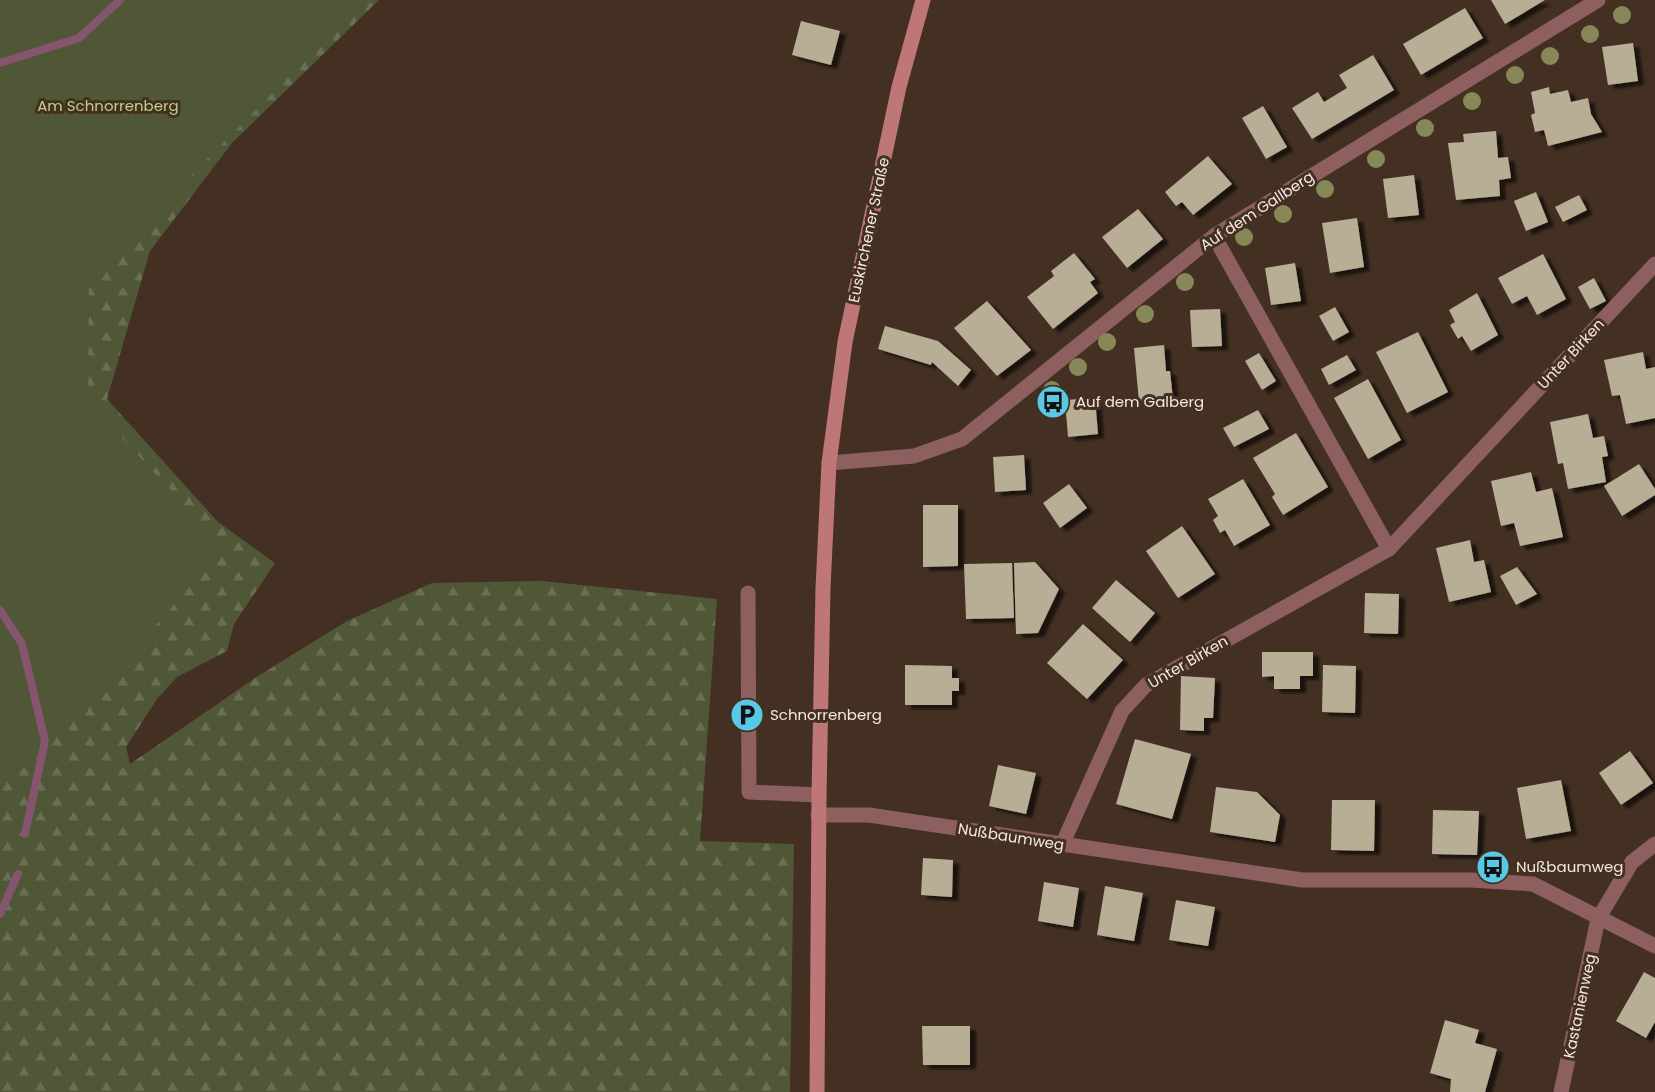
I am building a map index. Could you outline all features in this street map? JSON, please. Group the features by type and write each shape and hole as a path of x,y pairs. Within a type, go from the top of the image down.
{"main road":[{"name":"Euskirchener Straße","path":"829,463 845,342 899,87 923,0"},
{"path":"817,1092 818,815 823,588 829,463"}],"street":[{"name":"Auf dem Gallberg","path":"829,463 914,456 962,439 1214,236 1598,0"},
{"path":"1214,236 1389,549"},
{"name":"Unter Birken","path":"1062,844 1122,711 1146,685 1389,549 1655,264"},
{"path":"748,593 749,792 819,795"},
{"name":"Nußbaumweg","path":"818,815 869,814 1302,880 1471,880 1533,884 1655,946"},
{"name":"Kastanienweg","path":"1561,1092 1598,919 1632,862 1655,844"}],"green space":[{"path":"0,0 379,0 232,143 150,251 107,399 218,522 275,563 234,624 227,651 177,677 157,699 126,747 130,764 258,676 347,621 432,583 542,581 717,599 700,841 794,844 790,1092 0,1092"},
{"name":"Am Schnorrenberg","path":"0,0 365,0 89,278 88,402 224,547 111,677 40,742 0,773"}],"building":[{"path":"1491,0 1545,0 1505,24"},
{"path":"1465,8 1483,38 1421,75 1403,44"},
{"path":"801,21 840,31 831,65 792,55"},
{"path":"1633,43 1638,81 1608,85 1602,47"},
{"path":"1373,55 1394,90 1312,139 1292,108 1318,92 1324,102 1347,88 1339,75"},
{"path":"1549,87 1550,94 1568,90 1571,102 1588,98 1591,114 1602,132 1548,146 1544,130 1535,132 1531,115 1535,113 1531,92"},
{"path":"1263,106 1287,147 1266,159 1242,118"},
{"path":"1496,131 1498,158 1508,157 1511,178 1499,180 1500,196 1456,200 1448,143 1464,142 1463,134"},
{"path":"1208,156 1232,184 1193,215 1182,202 1176,206 1165,192"},
{"path":"1414,175 1419,215 1388,218 1383,179"},
{"path":"1536,192 1548,222 1526,231 1514,201"},
{"path":"1579,195 1587,210 1563,222 1555,207"},
{"path":"1138,209 1163,239 1127,268 1102,237"},
{"path":"1357,218 1364,267 1330,273 1322,223"},
{"path":"1074,253 1095,279 1090,282 1098,293 1053,329 1027,297 1054,276 1051,271"},
{"path":"1543,254 1566,299 1537,315 1527,296 1512,304 1498,278"},
{"path":"1295,263 1301,301 1271,305 1265,268"},
{"path":"1594,278 1606,301 1590,309 1578,287"},
{"path":"1477,293 1498,335 1471,351 1462,336 1458,339 1450,325 1455,322 1449,310"},
{"path":"987,301 1031,350 997,376 954,328"},
{"path":"1335,307 1349,332 1333,341 1319,316"},
{"path":"1220,309 1222,346 1192,347 1190,310"},
{"path":"885,326 938,341 971,370 958,386 932,362 931,365 878,349"},
{"path":"1418,332 1448,392 1407,413 1376,352"},
{"path":"1164,345 1166,371 1170,371 1173,399 1139,402 1134,348"},
{"path":"1643,352 1646,369 1655,367 1655,418 1626,424 1620,395 1612,396 1604,360"},
{"path":"1259,353 1276,381 1262,390 1245,361"},
{"path":"1347,355 1356,370 1329,385 1321,369"},
{"path":"1368,379 1401,440 1368,459 1334,398"},
{"path":"1095,398 1098,434 1068,437 1065,400"},
{"path":"1258,410 1269,429 1234,447 1223,428"},
{"path":"1588,414 1593,438 1604,436 1608,456 1602,457 1606,482 1568,489 1563,463 1558,464 1550,422"},
{"path":"1296,433 1328,487 1283,515 1272,497 1275,494 1253,458"},
{"path":"1024,455 1026,490 995,492 993,457"},
{"path":"1639,464 1655,489 1655,495 1622,516 1604,486"},
{"path":"1531,472 1536,492 1552,488 1563,537 1520,546 1514,523 1501,526 1491,481"},
{"path":"1243,479 1270,525 1234,546 1225,530 1220,533 1213,520 1218,516 1208,499"},
{"path":"1069,484 1087,508 1060,528 1043,503"},
{"path":"923,505 958,505 958,566 923,567"},
{"path":"1182,526 1215,574 1178,598 1146,551"},
{"path":"1470,540 1474,562 1484,560 1491,592 1449,602 1436,548"},
{"path":"1035,562 1059,589 1038,633 1016,634 1014,563"},
{"path":"1012,563 1014,618 966,619 964,564"},
{"path":"1517,567 1537,594 1516,605 1500,576"},
{"path":"1116,580 1155,613 1130,642 1092,608"},
{"path":"1365,593 1399,594 1398,634 1364,633"},
{"path":"1083,624 1123,660 1087,699 1047,663"},
{"path":"1262,652 1313,652 1313,676 1300,676 1300,689 1274,689 1274,676 1262,677"},
{"path":"905,665 952,666 952,678 959,678 959,691 952,691 952,705 905,705"},
{"path":"1323,665 1356,666 1355,713 1322,712"},
{"path":"1181,676 1215,678 1213,718 1204,718 1204,731 1180,730"},
{"path":"1135,739 1191,754 1172,819 1116,804"},
{"path":"1630,751 1653,783 1621,805 1599,773"},
{"path":"998,765 1036,773 1026,814 989,806"},
{"path":"1561,780 1571,831 1526,839 1517,788"},
{"path":"1216,787 1257,792 1280,815 1275,842 1210,832"},
{"path":"1332,800 1375,800 1374,851 1331,850"},
{"path":"1433,810 1479,811 1477,855 1432,854"},
{"path":"923,858 953,860 952,897 921,895"},
{"path":"1044,882 1079,888 1073,927 1038,921"},
{"path":"1105,886 1143,893 1134,941 1097,935"},
{"path":"1176,900 1215,907 1208,946 1169,940"},
{"path":"1644,972 1655,978 1655,1022 1646,1038 1616,1021"},
{"path":"1445,1020 1479,1030 1475,1043 1497,1049 1485,1092 1450,1092 1451,1079 1430,1073"},
{"path":"922,1026 970,1026 970,1065 923,1065"}],"waterway":[{"path":"0,63 79,38 120,0"},
{"path":"0,610 22,644 45,741 25,834"},
{"path":"0,914 18,874"}],"place":[{"name":"Auf dem Galberg","path":"1053,402"},
{"name":"Schnorrenberg","path":"747,715"},
{"name":"Nußbaumweg","path":"1493,867"}]}
